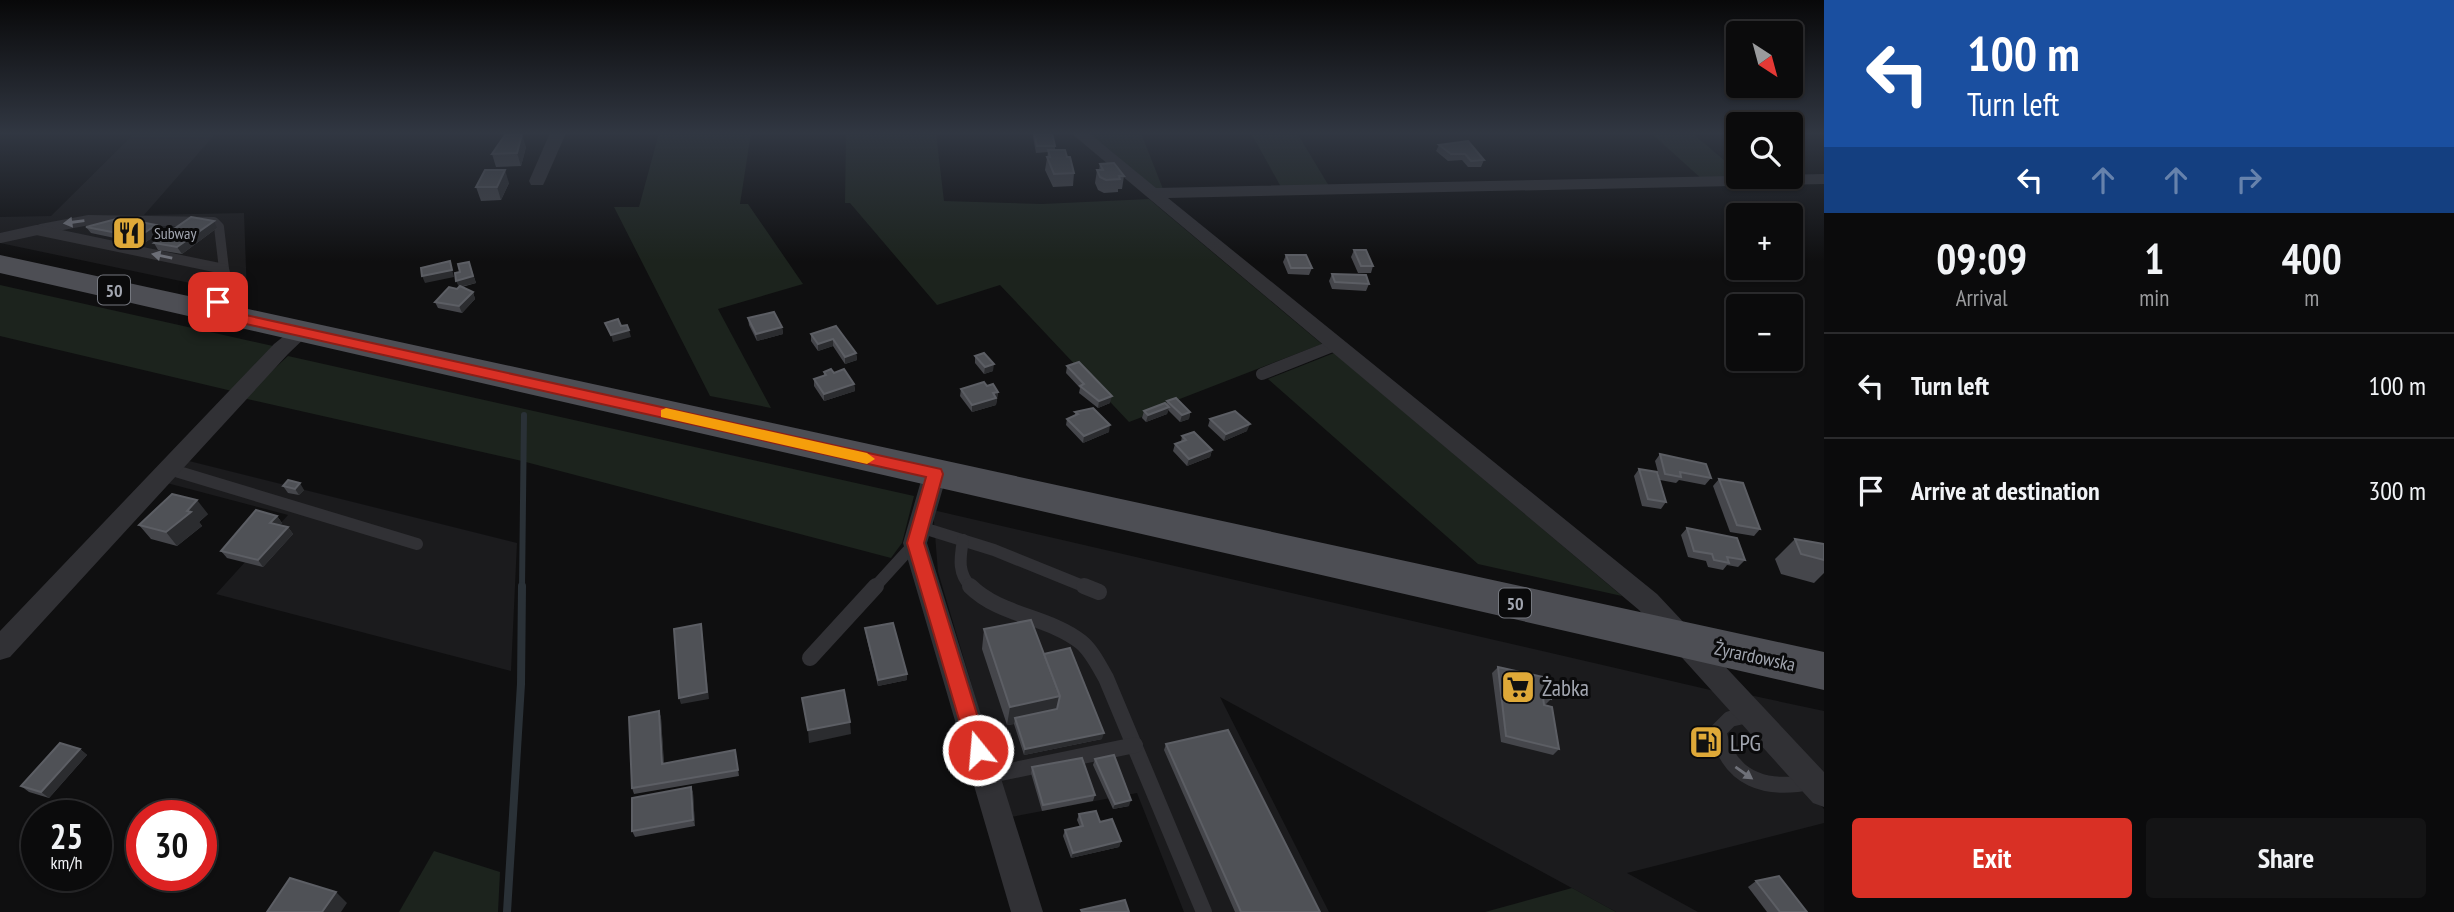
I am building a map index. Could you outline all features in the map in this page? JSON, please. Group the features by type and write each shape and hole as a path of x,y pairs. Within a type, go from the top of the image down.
{"main road":[{"name":"50","path":"0,264 1687,641"},
{"name":"Żyrardowska","path":"1687,641 1824,671"}],"street":[{"path":"537,181 539,176"},
{"path":"1131,176 1647,602 1687,641 1819,787"},
{"path":"1152,193 1824,178"},
{"path":"0,649 281,349 301,332"},
{"path":"935,474 918,535 1027,912"}],"lane":[{"path":"0,238 89,220 214,222 219,227 227,280 216,293 218,302 228,315"},
{"path":"37,230 224,269"},
{"path":"1262,374 1335,345"},
{"path":"169,469 417,544"},
{"path":"810,658 918,535 963,540 1099,592"},
{"path":"963,540 958,553 965,585 979,596 1082,643 1106,678 1204,912"},
{"path":"1752,714 1730,719 1718,731 1722,751 1730,763 1742,773 1770,786 1819,787"},
{"path":"986,776 1135,745"}],"shaded area":[{"path":"92,176 179,176 144,215 244,213 247,295 0,243 0,217 51,216"},
{"path":"647,176 744,176 740,204 748,204 803,284 718,309 771,408 710,396 614,207 639,207"},
{"path":"845,176 941,176 944,201 1042,204 1149,199 1322,344 1172,402 1174,405 1129,422 1000,285 937,305 850,203 845,203"},
{"path":"1136,176 1158,176 1163,189 1151,188"},
{"path":"1275,176 1323,176 1329,186 1281,187"},
{"path":"1698,176 1726,176 1726,178 1703,180"},
{"path":"0,285 273,346 232,391 0,336"},
{"path":"1334,353 1622,596 1478,564 1268,379"},
{"path":"288,356 914,496 902,543 891,558 522,461 243,398"},
{"path":"185,460 517,543 511,671 216,594 288,515 163,482"},
{"path":"933,510 1719,692 1824,809 1824,823 1627,873 1698,912 1616,912 1220,697 1329,912 1184,912 1137,793 1011,817 938,572"},
{"path":"1740,693 1824,711 1824,774"},
{"path":"434,851 500,872 498,912 399,912"},
{"path":"1572,888 1616,912 1485,912"}],"building":[{"path":"482,176 502,176 497,187 476,187"},
{"path":"1099,176 1124,176 1106,180"},
{"path":"191,217 214,221 177,247 154,243"},
{"path":"120,218 156,225 138,237 86,227"},
{"path":"1354,250 1366,250 1373,266 1361,266"},
{"path":"1286,255 1306,255 1312,268 1291,268"},
{"path":"450,261 452,270 422,276 421,268"},
{"path":"469,262 473,276 456,281 455,273 460,272 458,264"},
{"path":"1332,274 1366,275 1369,284 1335,282"},
{"path":"460,286 473,292 459,306 435,302 449,287 457,289"},
{"path":"774,312 782,327 756,334 748,318"},
{"path":"618,319 621,326 627,325 629,330 611,335 605,323"},
{"path":"836,326 856,353 845,357 833,339 818,344 811,334"},
{"path":"984,353 994,364 985,367 975,356"},
{"path":"1079,362 1112,396 1099,401 1080,386 1084,384 1067,366"},
{"path":"831,369 834,373 844,369 854,384 824,394 814,379 826,375 824,372"},
{"path":"984,382 987,386 993,384 998,392 993,393 996,398 972,405 961,389"},
{"path":"1176,398 1190,412 1182,415 1167,401"},
{"path":"1165,403 1169,407 1148,415 1144,411"},
{"path":"1093,408 1110,425 1084,436 1067,419 1078,414 1075,412"},
{"path":"1235,411 1250,424 1226,434 1210,419"},
{"path":"1194,432 1212,450 1189,459 1175,444 1186,440 1182,436"},
{"path":"1660,454 1706,464 1711,478 1680,472 1681,477 1665,474"},
{"path":"1639,469 1657,472 1666,502 1648,499"},
{"path":"1719,479 1743,483 1760,529 1737,525"},
{"path":"288,480 300,483 295,489 283,486"},
{"path":"172,494 197,500 187,511 191,512 166,532 139,525"},
{"path":"256,510 277,516 270,523 288,527 258,560 221,551"},
{"path":"1687,528 1737,538 1745,560 1727,557 1729,563 1714,560 1712,554 1694,551"},
{"path":"1795,539 1824,544 1824,560 1801,554"},
{"path":"1031,620 1060,696 1010,707 984,629"},
{"path":"893,623 907,674 878,680 865,628"},
{"path":"701,624 707,692 679,698 674,629"},
{"path":"1070,648 1104,733 1025,749 1015,718 1057,709 1060,696 1044,654"},
{"path":"1498,667 1548,678 1551,699 1543,697 1544,705 1552,707 1559,749 1506,736"},
{"path":"844,690 850,722 808,730 802,698"},
{"path":"659,711 662,764 735,750 738,770 632,788 629,717"},
{"path":"1228,730 1320,912 1241,912 1166,744"},
{"path":"60,743 80,749 41,792 21,786"},
{"path":"1114,755 1131,800 1115,804 1095,759"},
{"path":"1082,758 1095,795 1043,805 1032,767"},
{"path":"691,787 693,820 632,831 632,798"},
{"path":"1096,811 1100,822 1112,819 1121,841 1073,853 1065,830 1083,826 1079,814"},
{"path":"1779,876 1807,912 1780,912 1756,881"},
{"path":"290,878 336,892 322,912 267,912"},
{"path":"1125,900 1129,912 1081,910"}],"waterway":[{"path":"522,588 524,415"},
{"path":"507,912 521,684 522,586"}],"slow traffic":[{"path":"666,414 867,459"}],"place":[{"name":"Subway","path":"129,233"},
{"name":"Żabka","path":"1518,687"},
{"name":"LPG","path":"1706,742"}],"route":[{"path":"218,302 228,315 935,474 915,543 978,750"}]}
